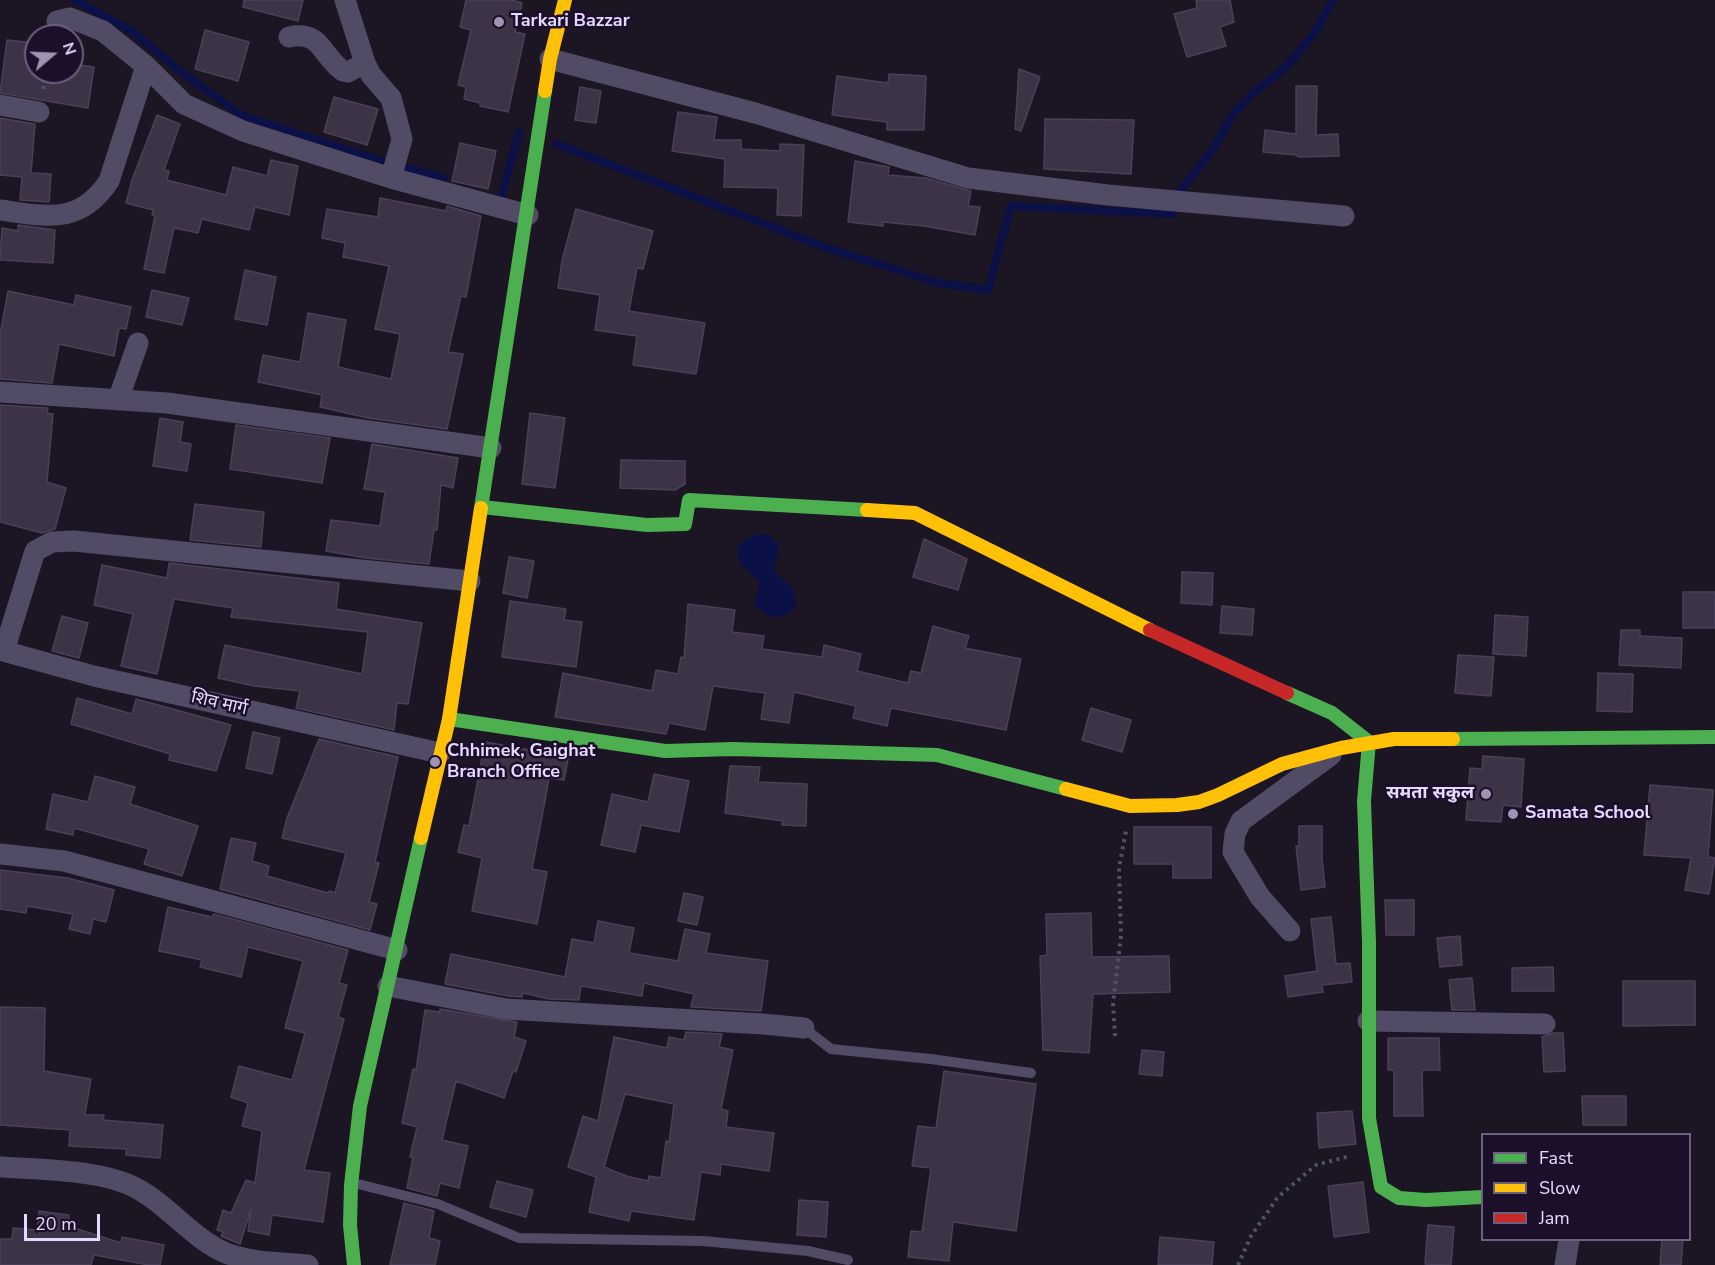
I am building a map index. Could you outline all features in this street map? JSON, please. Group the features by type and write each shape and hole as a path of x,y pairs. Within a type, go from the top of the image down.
{"street":[{"path":"345,0 364,63 391,99 402,139 392,177"},
{"path":"354,1265 350,1240 351,1182 361,1103 449,719 528,215 550,59 566,0"},
{"path":"57,21 70,18 103,31 146,66 184,104 243,131 392,177 528,215"},
{"path":"289,37 310,36 343,71 348,72 364,63"},
{"path":"550,59 755,113 968,178 1344,216"},
{"path":"0,210 52,216 78,209 99,195 109,181 146,66"},
{"path":"0,105 39,112"},
{"path":"118,400 138,343"},
{"path":"0,392 167,403 491,448"},
{"path":"482,507 647,525 685,524 689,500 915,513 1109,610 1332,713 1369,742"},
{"path":"2,651 34,551 52,542 74,541 470,581"},
{"name":"शिव मार्ग","path":"2,651 94,676 440,753"},
{"path":"449,719 664,751 745,749 937,755 1130,806 1199,802 1282,765 1341,748 1394,739 1715,738"},
{"path":"1369,742 1364,801 1369,942 1369,1118 1381,1186 1399,1198 1426,1200 1481,1197"},
{"path":"1290,931 1260,897 1233,852 1235,834 1241,821 1341,748"},
{"path":"0,854 64,861 397,950"},
{"path":"388,986 506,1008 804,1028"},
{"path":"1368,1021 1545,1024"},
{"path":"0,1167 54,1170 112,1179 131,1185 224,1252 240,1257 308,1265"},
{"path":"1565,1265 1569,1241"}],"lane":[{"path":"804,1028 831,1049 931,1059 1031,1073"},
{"path":"351,1182 438,1204 519,1238 703,1241 808,1251 849,1260"}],"path":[{"path":"1115,1036 1113,1003 1121,936 1119,868 1130,806"},
{"path":"1238,1265 1251,1236 1278,1197 1316,1165 1374,1150"}],"shaded area":[{"path":"759,534 769,534 779,547 774,570 794,590 796,607 784,616 770,617 754,605 760,583 740,562 736,549 746,539"}],"building":[{"path":"244,0 303,0 298,21 243,7"},
{"path":"466,0 512,0 522,3 515,32 525,34 508,112 480,106 480,103 464,99 466,87 458,85 471,30 460,27"},
{"path":"1196,0 1230,0 1234,22 1220,27 1226,46 1187,57 1174,14 1197,8"},
{"path":"205,30 249,42 238,81 195,69"},
{"path":"7,40 24,42 24,84 84,84 84,66 94,67 88,108 0,93"},
{"path":"1019,69 1040,77 1021,131 1015,129"},
{"path":"889,74 926,76 924,130 887,130 887,122 832,115 837,76 888,83"},
{"path":"1296,86 1317,86 1316,135 1338,134 1339,156 1298,157 1297,155 1263,152 1265,130 1296,134"},
{"path":"580,87 601,91 596,123 575,120"},
{"path":"334,97 378,109 367,145 324,132"},
{"path":"678,112 717,117 714,140 741,140 741,149 780,151 780,144 804,145 801,216 777,215 778,188 724,187 725,159 672,151"},
{"path":"157,115 180,124 164,170 169,171 167,180 226,195 233,167 267,176 271,160 298,166 289,215 255,207 249,230 202,219 198,233 174,228 164,273 144,269 155,216 152,215 153,210 126,203 132,180"},
{"path":"0,118 35,124 31,173 51,174 49,202 20,200 22,177 0,175"},
{"path":"1045,119 1134,120 1131,174 1044,169"},
{"path":"460,143 496,151 488,189 452,181"},
{"path":"855,161 889,167 888,175 926,178 971,191 968,206 980,207 975,235 924,226 883,222 883,226 848,222"},
{"path":"380,198 446,211 447,206 481,216 466,297 461,296 448,352 463,354 447,429 368,418 320,407 322,395 258,382 263,355 300,362 308,313 346,320 338,367 391,379 400,334 375,329 389,266 343,257 345,243 322,238 327,209 378,217"},
{"path":"576,209 653,231 643,269 637,268 629,311 705,323 696,374 633,365 637,336 595,330 600,295 558,288 562,260"},
{"path":"18,225 55,230 53,263 0,260 2,228 18,231"},
{"path":"245,270 276,277 267,325 235,319"},
{"path":"152,290 189,298 182,325 146,317"},
{"path":"8,291 74,305 76,295 131,307 126,329 119,328 114,356 59,344 52,383 0,379 0,335"},
{"path":"0,405 48,408 47,413 53,414 47,482 66,488 55,529 42,533 0,522"},
{"path":"530,413 565,418 555,488 522,484"},
{"path":"160,418 183,422 180,442 191,444 187,471 153,466"},
{"path":"236,425 330,438 322,483 230,469"},
{"path":"372,444 458,458 453,488 441,485 437,530 434,530 429,564 366,558 326,551 331,520 380,526 385,492 364,489"},
{"path":"621,460 685,461 685,484 675,490 620,488"},
{"path":"195,504 264,512 261,547 190,540"},
{"path":"924,539 967,559 958,590 913,577"},
{"path":"509,557 534,561 527,598 503,593"},
{"path":"169,563 339,583 336,609 422,623 408,704 397,703 394,730 296,708 300,691 254,686 218,678 225,645 362,674 368,632 231,617 233,608 174,599 157,674 121,666 133,614 94,605 102,565 167,578"},
{"path":"1182,572 1213,573 1212,605 1181,603"},
{"path":"1683,592 1715,592 1715,628 1683,628"},
{"path":"510,601 566,609 564,620 582,622 576,667 502,657"},
{"path":"688,604 735,610 732,632 764,636 762,649 822,657 824,645 861,654 857,671 908,683 911,671 921,673 933,626 969,636 965,648 1021,659 1006,730 891,708 887,726 853,718 856,706 794,692 789,723 761,719 765,693 713,686 705,730 669,723 666,734 555,717 563,673 652,691 656,670 678,674 681,657 684,658"},
{"path":"1222,606 1254,609 1252,635 1220,633"},
{"path":"1495,615 1528,617 1526,656 1493,654"},
{"path":"62,616 88,623 79,658 52,651"},
{"path":"1621,630 1640,630 1640,636 1682,638 1681,668 1619,665"},
{"path":"1458,655 1494,657 1491,696 1455,693"},
{"path":"1598,673 1633,674 1632,712 1597,711"},
{"path":"77,698 132,714 136,699 231,725 216,771 169,760 170,754 71,724"},
{"path":"1091,708 1131,720 1122,752 1082,740"},
{"path":"253,732 280,738 272,774 246,768"},
{"path":"319,739 398,757 375,862 379,863 369,902 377,904 370,930 220,889 231,838 256,843 252,861 269,866 267,876 335,893 346,853 282,838 287,818"},
{"path":"485,742 548,753 549,751 569,754 564,780 549,778 532,869 547,872 537,924 472,911 482,858 458,852 464,825 469,826"},
{"name":"समता सकुल","path":"1483,756 1524,759 1521,807 1503,805 1501,822 1466,820 1470,768 1482,769"},
{"path":"730,766 760,767 758,782 807,784 806,826 782,825 783,821 725,813"},
{"path":"654,774 689,781 679,832 641,825 635,852 601,845 612,794 648,802"},
{"path":"95,776 135,787 130,804 198,826 182,876 144,864 149,849 74,828 73,835 46,829 53,794 88,802"},
{"path":"1650,785 1713,790 1708,857 1715,858 1709,894 1685,890 1691,858 1644,855"},
{"path":"1299,826 1322,826 1325,887 1301,890 1296,846 1299,846"},
{"path":"1134,827 1211,827 1211,878 1173,878 1173,864 1134,864"},
{"path":"0,870 68,878 114,890 106,922 93,919 90,934 69,929 73,914 27,906 26,913 0,909"},
{"path":"684,893 703,897 697,925 678,921"},
{"path":"1385,900 1414,900 1414,935 1386,935"},
{"path":"168,907 212,917 214,914 348,950 339,983 347,985 338,1017 344,1019 304,1170 330,1173 323,1222 272,1215 269,1235 248,1231 251,1209 240,1244 221,1236 223,1232 217,1230 223,1210 231,1213 246,1180 255,1183 262,1131 242,1126 248,1103 231,1097 239,1066 292,1080 305,1033 285,1028 303,961 248,947 241,977 200,967 202,960 159,951"},
{"path":"1091,913 1092,957 1169,956 1170,992 1093,994 1089,1053 1043,1050 1040,956 1047,955 1046,914"},
{"path":"1331,917 1336,964 1350,963 1352,982 1322,985 1323,992 1288,997 1285,976 1317,971 1311,919"},
{"path":"598,921 634,928 629,953 678,961 685,929 710,934 706,953 768,961 761,1011 691,1007 694,994 644,983 642,996 581,986 579,1000 549,999 523,993 522,997 508,996 445,984 451,954 565,977 572,939 594,943"},
{"path":"1460,936 1462,965 1440,967 1437,938"},
{"path":"1553,967 1554,991 1512,991 1512,968"},
{"path":"1472,978 1475,1010 1452,1010 1449,980"},
{"path":"1623,981 1695,981 1695,1025 1623,1026"},
{"path":"0,1007 45,1008 44,1071 91,1079 85,1115 104,1115 103,1120 163,1125 160,1158 126,1155 126,1149 69,1146 70,1130 0,1125"},
{"path":"440,1009 517,1022 514,1037 526,1041 516,1072 513,1071 504,1098 456,1081 442,1140 468,1146 459,1188 440,1183 437,1196 407,1188 413,1157 410,1157 417,1127 402,1123 413,1069 416,1070 425,1010 440,1012"},
{"path":"686,1032 722,1034 719,1047 733,1050 721,1109 728,1111 726,1127 774,1133 769,1171 721,1164 720,1175 701,1172 694,1220 631,1211 629,1221 589,1212 596,1177 568,1167 583,1116 598,1121 614,1037 667,1048 669,1037 684,1040","holes":["625,1094 674,1104 661,1178 649,1176 648,1181 626,1176 604,1167"]},
{"path":"1553,1033 1563,1033 1565,1071 1544,1072 1542,1037"},
{"path":"1388,1038 1439,1038 1440,1070 1422,1070 1423,1116 1394,1116 1394,1070 1388,1070"},
{"path":"1142,1050 1164,1052 1162,1076 1139,1074"},
{"path":"944,1071 1036,1084 1016,1231 953,1222 949,1261 908,1257 911,1231 922,1232 931,1168 912,1166 918,1126 936,1128"},
{"path":"1582,1096 1626,1096 1626,1125 1583,1125"},
{"path":"1352,1111 1356,1144 1319,1148 1317,1113"},
{"path":"497,1181 533,1190 526,1217 490,1207"},
{"path":"1363,1182 1369,1232 1334,1237 1328,1186"},
{"path":"799,1200 828,1202 826,1237 797,1235"},
{"path":"404,1203 434,1211 429,1238 440,1241 435,1265 390,1265"},
{"path":"39,1211 69,1215 68,1226 121,1243 122,1237 164,1245 160,1265 94,1255 91,1265 0,1265 0,1239 12,1239 13,1228 37,1230"},
{"path":"1428,1225 1454,1227 1451,1265 1425,1264"},
{"path":"1160,1237 1214,1242 1212,1265 1158,1265"},
{"path":"1662,1241 1683,1241 1681,1265 1660,1265"}],"waterway":[{"path":"75,0 133,32 180,71 241,115 381,161 444,178"},
{"path":"557,144 824,247 939,283 988,290 1011,206 1172,214 1181,190 1213,149 1234,113 1253,93 1285,68 1312,37 1333,0"},
{"path":"502,194 519,132"}],"traffic: fast":[{"path":"481,508 545,91"},
{"path":"482,507 647,525 685,524 689,500 867,510"},
{"path":"1287,693 1332,713 1369,742 1364,801 1369,942 1369,1118 1381,1187 1399,1198 1426,1200 1481,1197"},
{"path":"449,719 665,751 733,749 937,755 1066,789"},
{"path":"1453,739 1715,737"},
{"path":"354,1265 350,1225 351,1185 360,1106 421,838"}],"traffic: slow":[{"path":"545,91 550,59 565,0"},
{"path":"421,838 449,719 481,508"},
{"path":"867,510 915,513 1150,630"},
{"path":"1066,789 1130,806 1177,805 1199,802 1282,764 1341,748 1394,739 1453,739"}],"traffic: jam":[{"path":"1150,630 1287,693"}],"place":[{"name":"Tarkari Bazzar","path":"499,22"},
{"name":"Chhimek, Gaighat Branch Office","path":"435,762"},
{"name":"समता सकुल","path":"1486,794"},
{"name":"Samata School","path":"1513,814"}]}
